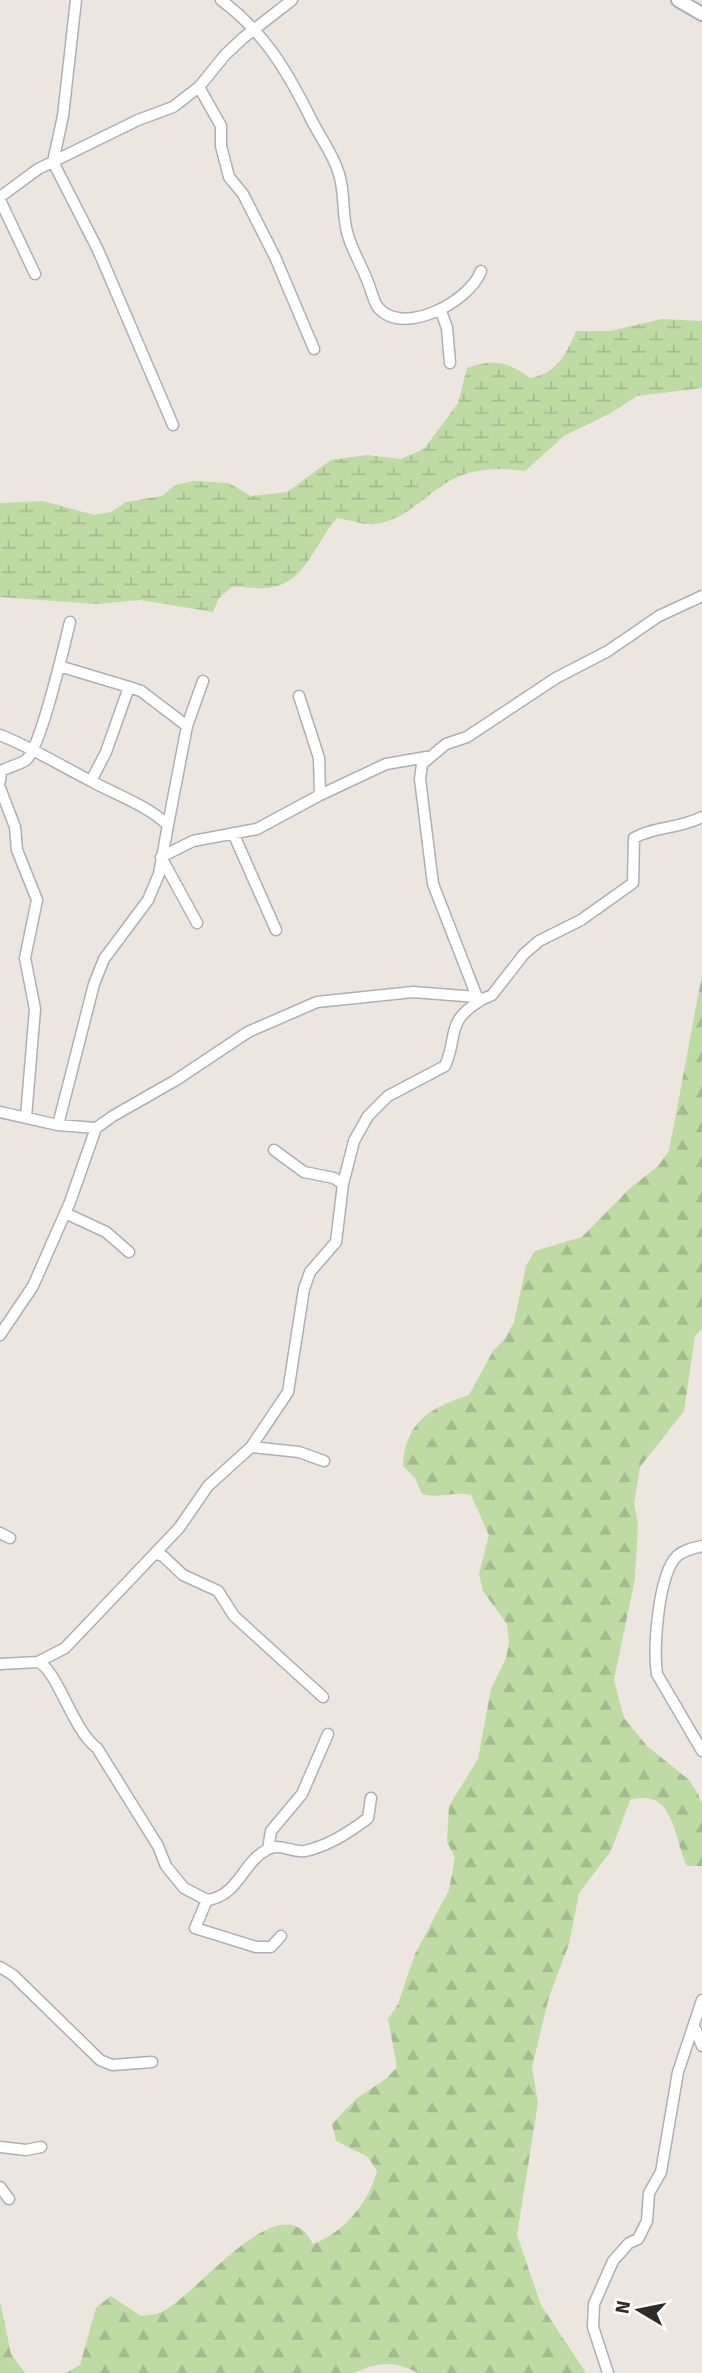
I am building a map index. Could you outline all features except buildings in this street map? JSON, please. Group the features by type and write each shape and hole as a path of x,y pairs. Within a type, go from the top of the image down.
{"street":[{"path":"76,0 63,116 53,162 98,250 173,425"},
{"path":"220,0 256,29 286,70 332,156 340,175 347,232 363,264 375,304 384,314 395,319 441,311 471,289 481,271"},
{"path":"35,274 0,198 53,162 138,120 161,114 199,88 225,55 292,0"},
{"path":"678,0 702,14"},
{"path":"199,88 220,126 221,146 229,177 243,194 275,257 314,349"},
{"path":"441,311 447,328 450,363"},
{"path":"480,998 433,884 420,779 422,764 427,757 446,744 467,737 556,678 607,651 659,616 702,596"},
{"path":"0,781 1,771 26,760 33,748 70,622"},
{"path":"59,666 141,691 187,726"},
{"path":"58,1125 94,984 104,959 148,900 159,874 187,726 203,681"},
{"path":"91,781 106,752 129,688"},
{"path":"299,696 319,758 320,794"},
{"path":"0,735 33,748 91,781 151,810 168,825"},
{"path":"161,857 193,841 257,829 320,794 386,764 427,757"},
{"path":"0,788 15,828 17,850 37,900 25,958 35,1009 26,1117"},
{"path":"0,1112 58,1125 96,1128 248,1032 317,1002 413,992 443,992 480,998 492,995 524,954 539,941 581,920 618,897 633,883 631,846 634,838 644,832 685,826 702,817"},
{"path":"233,834 276,930"},
{"path":"161,857 197,923"},
{"path":"0,1664 38,1662 53,1657 65,1648 179,1528 208,1486 251,1447 288,1392 304,1289 310,1272 336,1242 343,1184 354,1141 368,1116 388,1096 445,1066 453,1030 460,1016 480,998"},
{"path":"0,1335 33,1286 65,1213 96,1128"},
{"path":"274,1150 304,1172 334,1178 343,1184"},
{"path":"65,1213 106,1232 129,1252"},
{"path":"251,1447 299,1452 324,1461"},
{"path":"702,1546 688,1549 670,1565 658,1616 655,1663 657,1674 702,1751"},
{"path":"156,1554 163,1556 183,1576 218,1591 234,1616 323,1697"},
{"path":"38,1662 46,1668 88,1742 97,1748 158,1846 166,1866 184,1888 207,1900 231,1892 251,1863 268,1849 280,1846 304,1851 347,1834 368,1818 371,1798"},
{"path":"268,1849 271,1831 302,1794 328,1734"},
{"path":"207,1900 195,1928 256,1947 271,1947 281,1936"},
{"path":"0,1967 13,1975 100,2060 112,2065 152,2063"},
{"path":"608,2373 593,2327 594,2304 613,2262 629,2243 638,2238 647,2221 649,2193 661,2172 678,2072 695,2028 702,2000"},
{"path":"695,2028 702,2046"},
{"path":"0,2147 26,2150 41,2147"},
{"path":"0,2187 9,2199"}],"green space":[{"path":"661,319 702,321 702,388 637,396 611,413 564,436 525,471 495,469 464,474 386,522 366,524 337,518 300,572 279,586 232,587 219,598 213,612 141,600 96,604 0,597 0,503 43,501 94,515 111,512 126,502 162,496 175,485 194,481 229,483 251,496 287,492 331,460 367,455 401,459 424,449 458,403 467,368 485,363 500,363 515,368 530,378 539,376 559,362 576,331 611,331"},
{"path":"702,975 702,1329 695,1336 684,1411 640,1467 634,1503 638,1524 635,1578 614,1680 624,1718 647,1746 689,1780 698,1794 702,1804 702,1866 687,1866 675,1829 664,1808 656,1801 645,1798 630,1800 611,1851 579,1893 569,1944 549,1997 532,2067 538,2103 517,2235 541,2305 586,2373 418,2373 394,2364 386,2364 354,2373 66,2373 80,2365 96,2308 111,2296 141,2316 157,2314 172,2306 249,2240 269,2229 288,2225 304,2231 313,2244 345,2224 368,2194 377,2171 368,2157 336,2141 332,2124 357,2098 386,2079 397,2067 388,2019 398,2004 415,1954 449,1890 455,1857 447,1842 449,1806 478,1759 491,1689 506,1658 509,1642 507,1624 483,1591 479,1574 489,1535 471,1495 422,1494 415,1478 403,1466 405,1451 414,1428 422,1419 443,1405 469,1395 493,1351 505,1339 514,1322 526,1266 535,1251 582,1237 629,1189 658,1166 669,1151"},
{"path":"0,2301 11,2354 25,2373 0,2373"}]}
